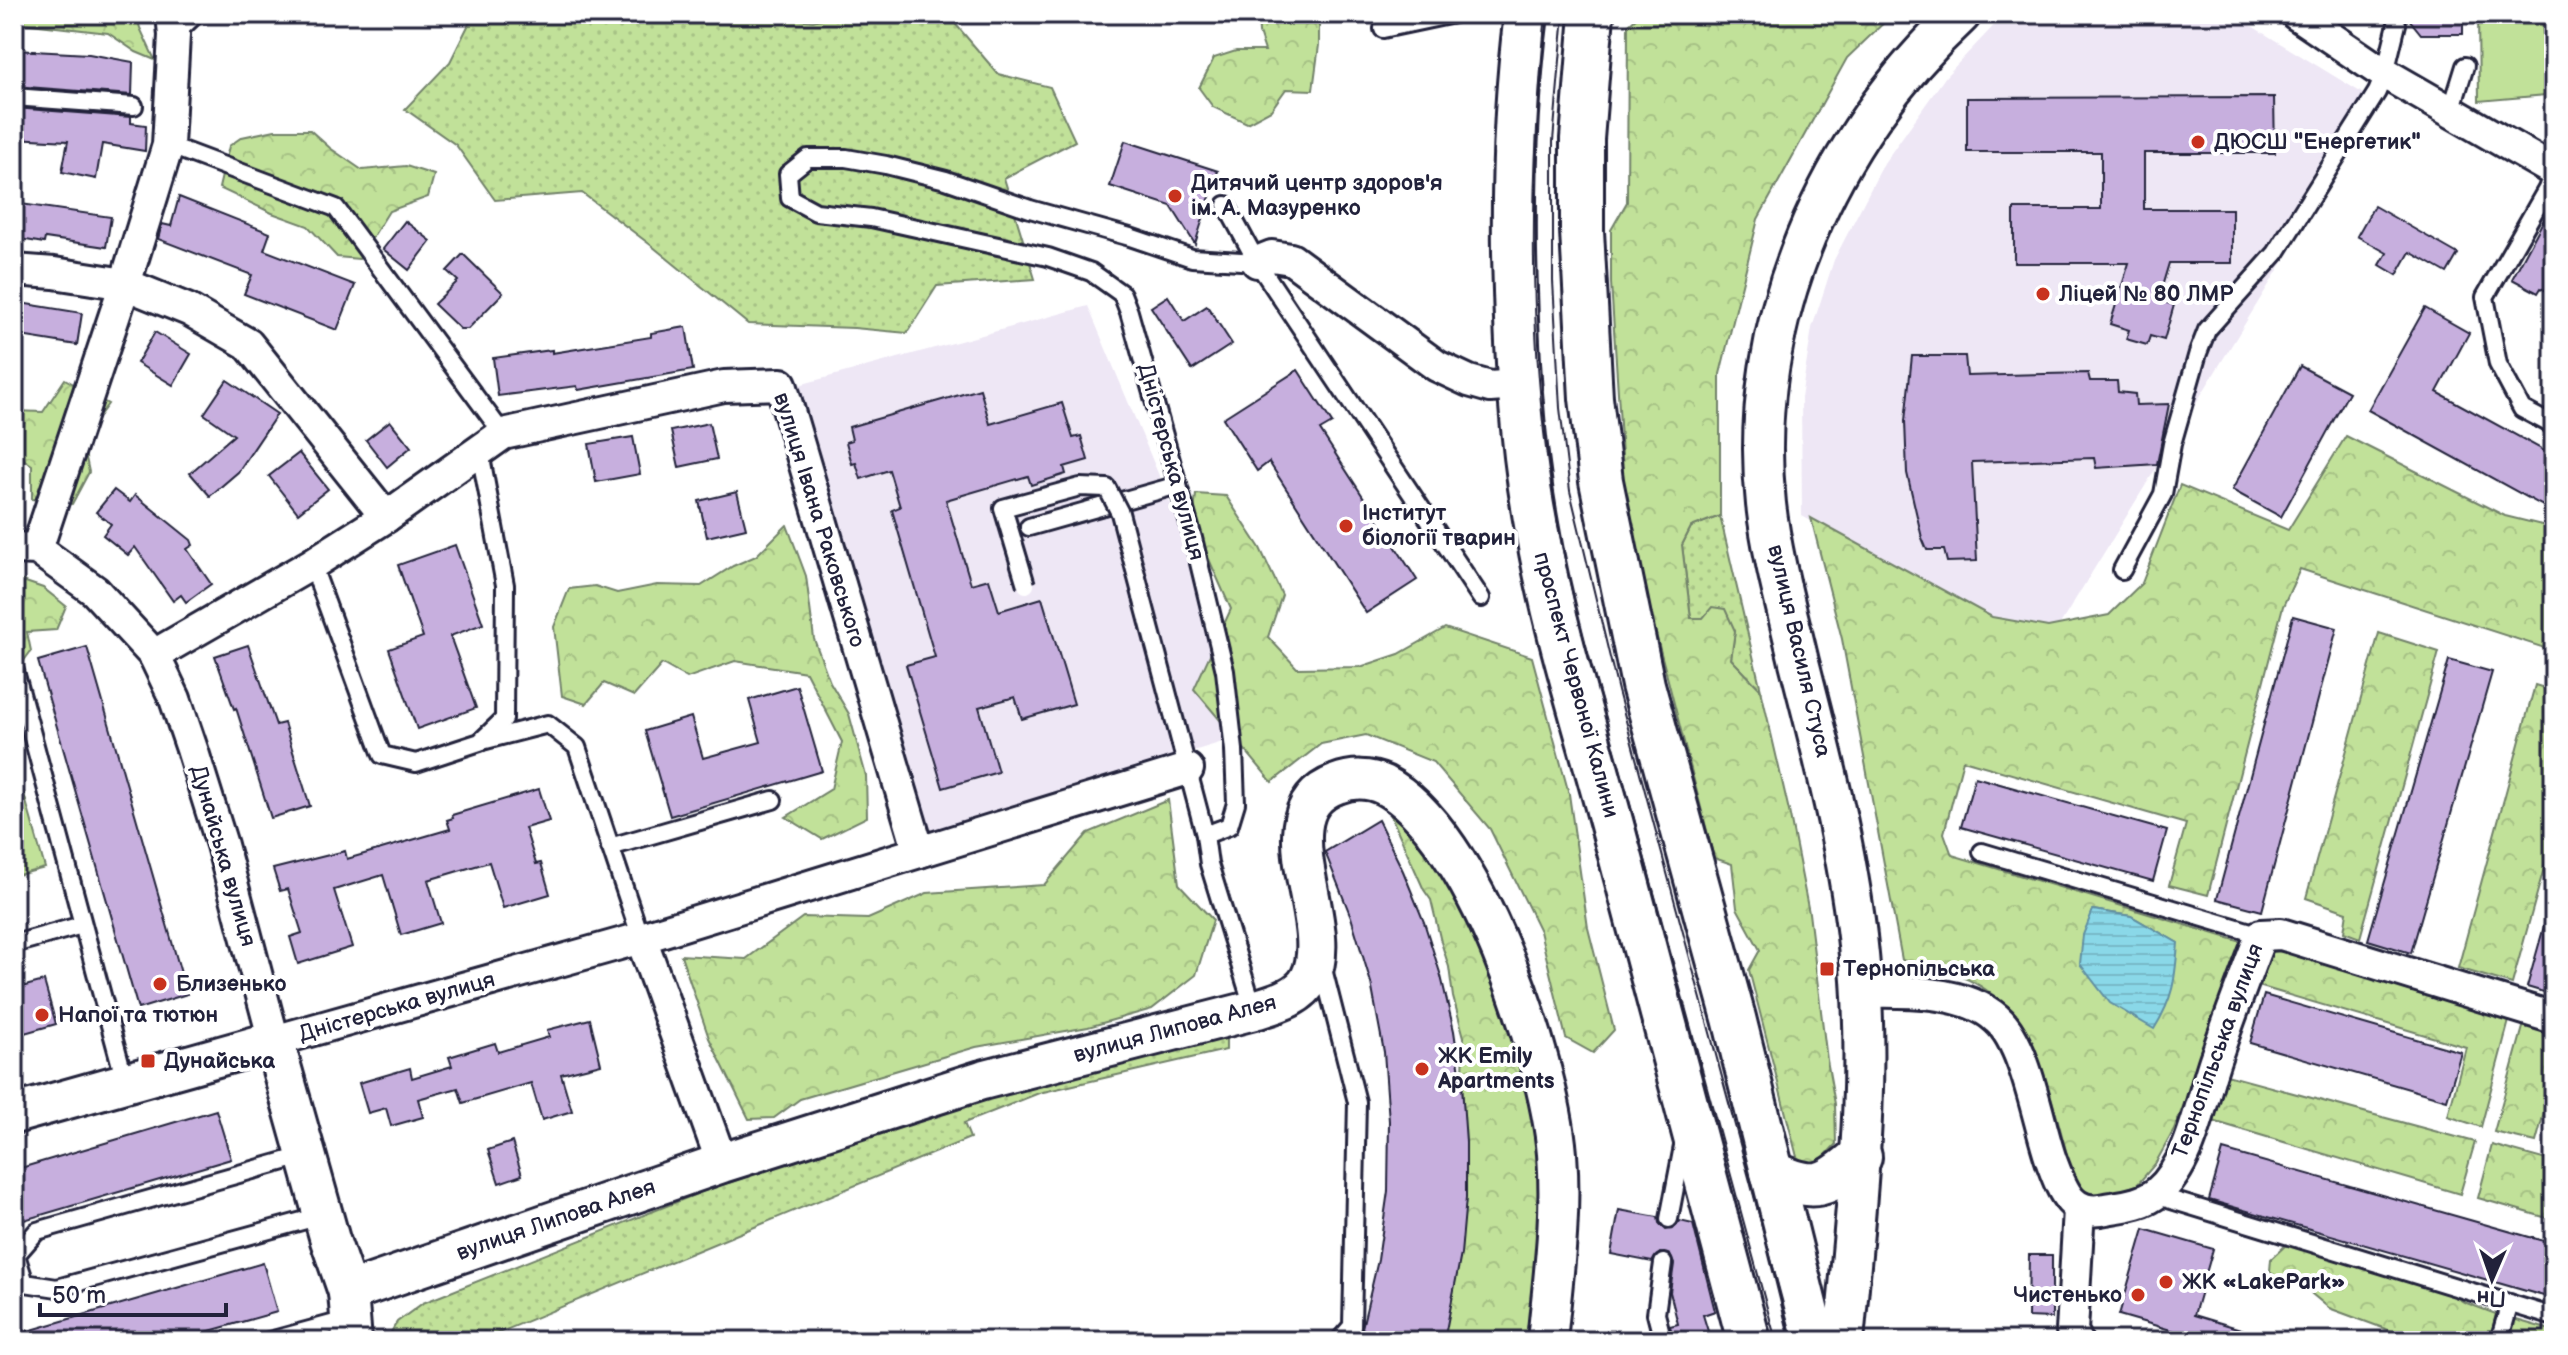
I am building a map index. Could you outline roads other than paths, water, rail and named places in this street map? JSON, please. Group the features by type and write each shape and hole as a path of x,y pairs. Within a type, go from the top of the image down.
{"main road":[{"name":"проспект Червоної Калини","path":"1526,14 1517,97 1513,192 1518,385 1533,507 1577,702 1671,1040 1749,1341"},
{"path":"1592,14 1582,139 1582,231 1591,398 1601,481 1643,685 1734,1018 1814,1341"},
{"path":"1671,1040 1734,1018"},
{"path":"1772,1172 1797,1184 1819,1185 1839,1176 1860,1157"}],"street":[{"name":"вулиця Василя Стуса","path":"1844,1341 1860,1157 1863,992 1849,877 1832,792 1781,590 1766,507 1762,459 1768,378 1785,298 1800,249 1845,156 1899,81 1961,14"},
{"path":"2296,14 2385,73 2554,171"},
{"path":"26,548 125,284 168,145 181,21"},
{"path":"1257,262 1272,256 1291,259 1437,366 1490,387 1518,385"},
{"path":"14,270 125,284 189,310 248,344 386,517 312,564 154,655"},
{"name":"вулиця Івана Раковського","path":"386,517 491,443 724,386 781,384 919,852"},
{"name":"Дунайська вулиця","path":"26,548 95,591 154,655 175,699 222,845 324,1215 348,1323"},
{"name":"Дністерська вулиця","path":"14,1114 641,938 1188,769"},
{"name":"вулиця Липова Алея","path":"348,1323 722,1163 982,1080 1285,1000 1310,978 1318,948 1302,847 1303,817 1315,797 1329,787 1348,780 1365,780 1382,784 1406,800 1431,825 1460,867 1498,941 1528,1023 1553,1113 1558,1155 1559,1211 1547,1341"},
{"name":"Тернопільська вулиця","path":"2155,1195 2169,1181 2189,1143 2215,1057 2261,935 2281,934 2554,1018"},
{"path":"641,938 722,1163"},
{"path":"1863,992 1918,992 1956,998 1998,1019 2022,1063 2051,1160 2070,1201 2079,1209 2100,1211 2141,1202 2155,1195"},
{"path":"2077,1341 2072,1331 2079,1209"}],"lane":[{"path":"1383,29 1454,14"},
{"path":"2122,570 2163,494 2172,444 2207,330 2276,253 2377,92 2397,24"},
{"path":"2451,111 2465,66"},
{"path":"14,97 134,106"},
{"path":"168,145 336,208 491,443 505,585 504,719 480,742"},
{"name":"Дністерська вулиця","path":"1205,835 1229,826 1236,803 1234,750 1225,671 1178,485 1122,294 1091,272 1048,257 871,218 816,212 790,198 788,174 808,158 846,158 886,165 946,180 1192,258 1257,262"},
{"path":"2554,171 2547,189 2485,297 2498,364 2522,409 2554,426"},
{"path":"1226,205 1257,262 1481,598"},
{"path":"1029,527 1178,485"},
{"path":"1026,585 1003,508 1080,487 1107,488 1120,513 1205,835 1209,864 1254,1010"},
{"path":"312,564 382,755 416,763 548,724 577,747 641,938"},
{"path":"15,671 125,1081"},
{"path":"610,847 773,800"},
{"path":"1982,852 2261,935"},
{"path":"14,944 82,925"},
{"path":"1318,948 1357,1102 1352,1326 1339,1341"},
{"path":"1669,1219 1689,1112"},
{"path":"306,1155 37,1231 16,1255 25,1283 57,1288 324,1215"},
{"path":"2155,1195 2554,1317"},
{"path":"1663,1263 1656,1314 1663,1341"},
{"path":"2499,1341 2510,1303"},
{"path":"269,1341 348,1323"}],"water":[{"path":"2093,910 2131,916 2178,943 2172,988 2154,1029 2110,1003 2080,964 2083,935"}],"tram line":[{"path":"1546,14 1537,125 1534,291 1541,402 1554,501 1583,634 1776,1341"},
{"path":"1564,14 1553,141 1553,281 1560,408 1570,491 1618,691 1793,1341"}],"place":[{"name":"ДЮСШ \"Енергетик\"","path":"2198,142"},
{"name":"Дитячий центр здоров'я ім. А. Мазуренко","path":"1175,196"},
{"name":"Ліцей № 80 ЛМР","path":"2043,294"},
{"name":"Інститут біології тварин","path":"1346,526"},
{"name":"Тернопільська","path":"1827,969"},
{"name":"Близенько","path":"160,984"},
{"name":"Напої та тютюн","path":"42,1015"},
{"name":"Дунайська","path":"148,1061"},
{"name":"ЖК Emily Apartments","path":"1422,1069"},
{"name":"ЖК «LakePark»","path":"2166,1282"},
{"name":"Чистенько","path":"2138,1295"}]}
